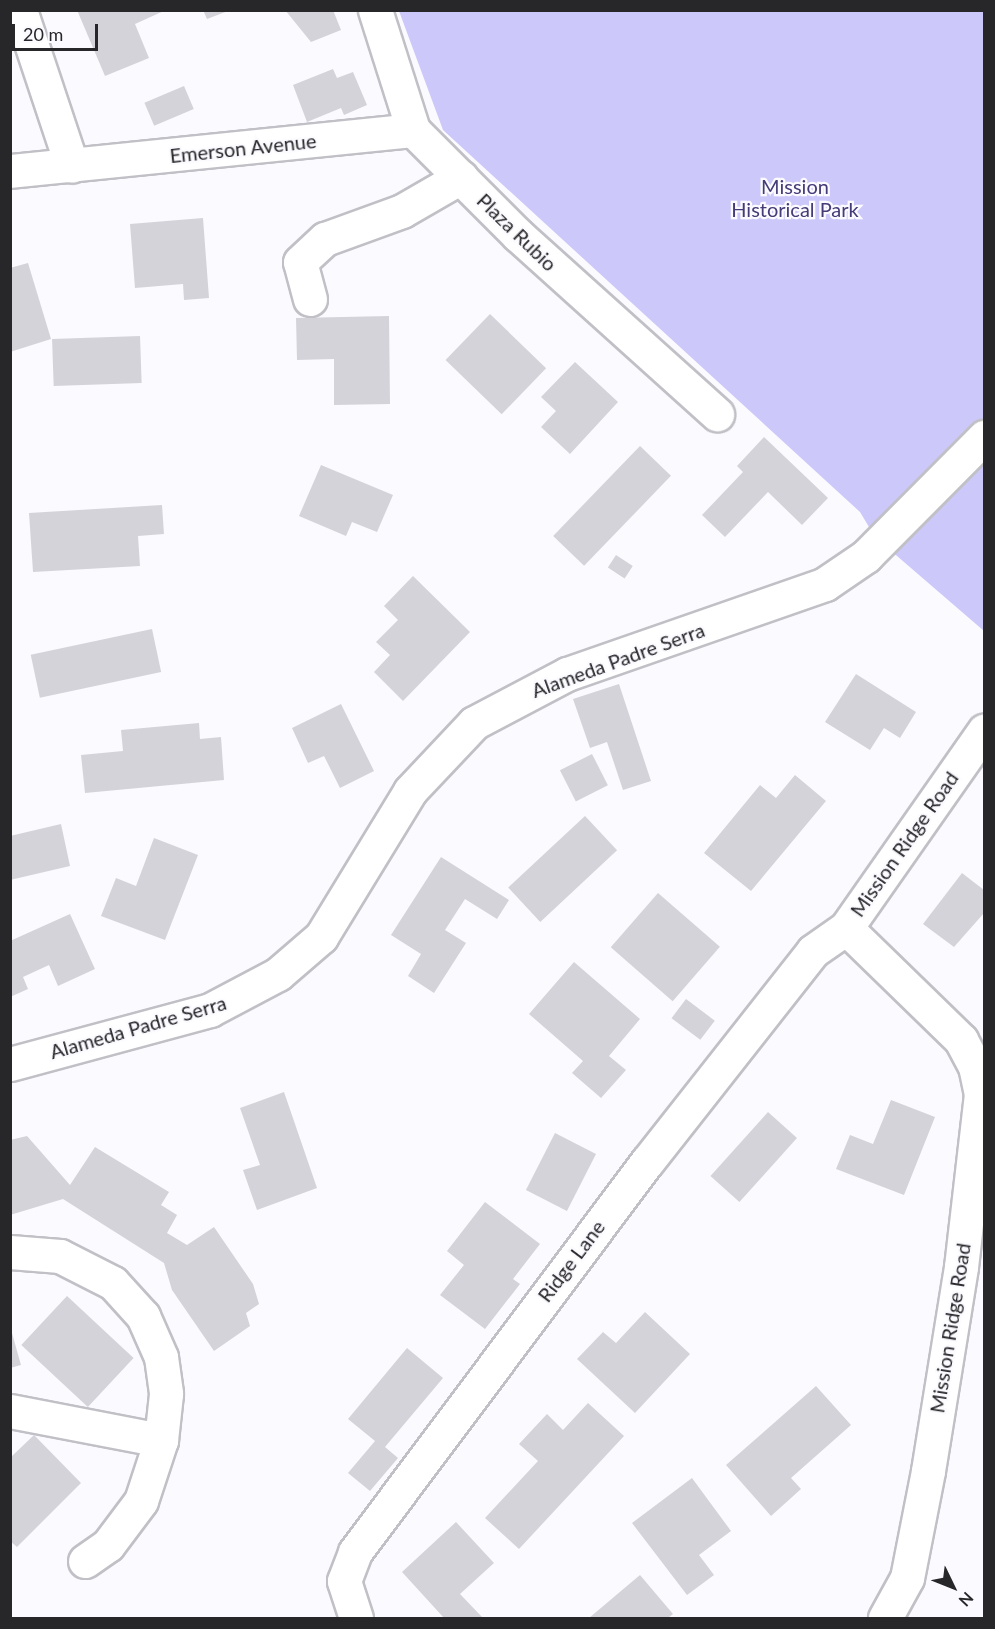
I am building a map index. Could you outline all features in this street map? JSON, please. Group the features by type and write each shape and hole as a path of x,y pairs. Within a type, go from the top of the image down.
{"street":[{"path":"20,10 72,166"},
{"name":"Plaza Rubio","path":"375,10 413,130 717,414"},
{"name":"Emerson Avenue","path":"10,171 413,130"},
{"name":"Emerson Avenue","path":"10,191 72,166"},
{"path":"310,299 300,262 325,239 402,211 461,177"},
{"name":"Alameda Padre Serra","path":"10,1064 210,1010 278,974 321,937 410,791 474,723 567,674 784,603 825,584 866,556 984,437"},
{"name":"Mission Ridge Road","path":"885,1618 907,1578 928,1471 963,1257 981,1094 975,1066 961,1040 846,927 984,731"},
{"name":"Ridge Lane","path":"356,1618 344,1581 355,1552 647,1162 813,951 846,927"},
{"path":"10,1252 60,1256 88,1266 131,1300 161,1357 166,1394 161,1440 141,1501 127,1525 85,1561"},
{"path":"10,1411 161,1440"}],"green space":[{"name":"Mission Historical Park","path":"399,11 984,11 984,631 875,537 860,512 443,130"}],"building":[{"path":"77,10 166,10 135,24 149,58 105,76"},
{"path":"203,10 228,10 228,11 207,19"},
{"path":"285,10 333,10 341,30 311,42"},
{"path":"333,69 337,78 353,72 367,105 344,115 341,108 307,122 293,85"},
{"path":"184,86 194,109 154,126 144,103"},
{"path":"203,218 209,298 184,300 183,284 135,288 130,224"},
{"path":"28,263 51,339 10,352 10,268"},
{"path":"490,314 546,368 502,414 446,360"},
{"path":"389,316 390,404 334,405 334,359 297,360 296,318"},
{"path":"140,336 142,383 54,386 52,339"},
{"path":"575,362 618,402 570,454 541,427 556,411 541,397"},
{"path":"764,437 828,498 802,525 768,492 725,537 702,515 743,472 737,466"},
{"path":"640,446 671,476 584,566 553,536"},
{"path":"321,465 393,495 377,532 352,522 346,536 299,516"},
{"path":"162,505 164,534 138,536 140,566 33,572 29,513"},
{"path":"616,555 633,566 625,578 608,568"},
{"path":"413,576 470,632 403,701 374,672 390,655 376,642 398,620 384,606"},
{"path":"152,629 161,672 40,698 31,655"},
{"path":"856,674 916,712 900,738 884,728 870,750 825,722"},
{"path":"619,684 651,781 623,790 607,742 590,748 573,699"},
{"path":"341,704 374,771 340,788 324,756 308,763 292,728"},
{"path":"199,723 200,739 221,737 224,780 85,793 81,755 123,751 121,730"},
{"path":"592,754 608,785 576,802 560,770"},
{"path":"795,775 826,801 751,891 704,853 760,785 776,798"},
{"path":"585,816 617,850 540,922 508,888"},
{"path":"61,824 70,866 10,880 10,836"},
{"path":"154,838 198,855 165,940 101,916 116,878 136,886"},
{"path":"441,857 509,900 497,919 465,899 445,930 466,943 434,993 408,976 421,954 391,935"},
{"path":"962,873 984,890 984,913 954,947 923,924"},
{"path":"658,893 720,947 673,1001 611,947"},
{"path":"70,914 95,969 58,986 49,965 23,977 28,989 10,997 10,941"},
{"path":"574,962 640,1019 609,1056 626,1070 601,1098 572,1073 583,1061 529,1014"},
{"path":"686,999 715,1021 700,1040 672,1018"},
{"path":"284,1092 317,1188 257,1210 243,1170 260,1165 240,1108"},
{"path":"891,1100 935,1117 904,1195 836,1169 850,1135 873,1144"},
{"path":"768,1112 797,1138 739,1202 710,1176"},
{"path":"555,1133 596,1154 567,1211 526,1190"},
{"path":"27,1136 70,1185 95,1147 169,1192 161,1205 177,1215 167,1233 187,1245 214,1227 253,1284 259,1304 246,1313 250,1326 214,1351 172,1290 164,1263 63,1199 10,1215 10,1140"},
{"path":"485,1202 540,1244 513,1279 520,1284 485,1329 440,1295 464,1265 447,1251"},
{"path":"67,1296 134,1358 88,1407 21,1345"},
{"path":"645,1312 690,1354 635,1413 577,1359 603,1332 616,1343"},
{"path":"10,1326 21,1365 10,1368"},
{"path":"407,1348 443,1378 385,1447 398,1458 370,1491 348,1473 375,1441 348,1419"},
{"path":"816,1386 851,1425 791,1478 801,1489 771,1516 726,1465"},
{"path":"588,1403 624,1436 519,1549 485,1518 538,1461 519,1444 547,1414 563,1430"},
{"path":"34,1435 81,1483 17,1547 10,1541 10,1458"},
{"path":"692,1478 731,1531 699,1555 714,1575 687,1595 632,1523"},
{"path":"456,1522 494,1563 460,1594 483,1618 444,1618 402,1572"},
{"path":"640,1575 673,1614 668,1618 589,1618"}]}
